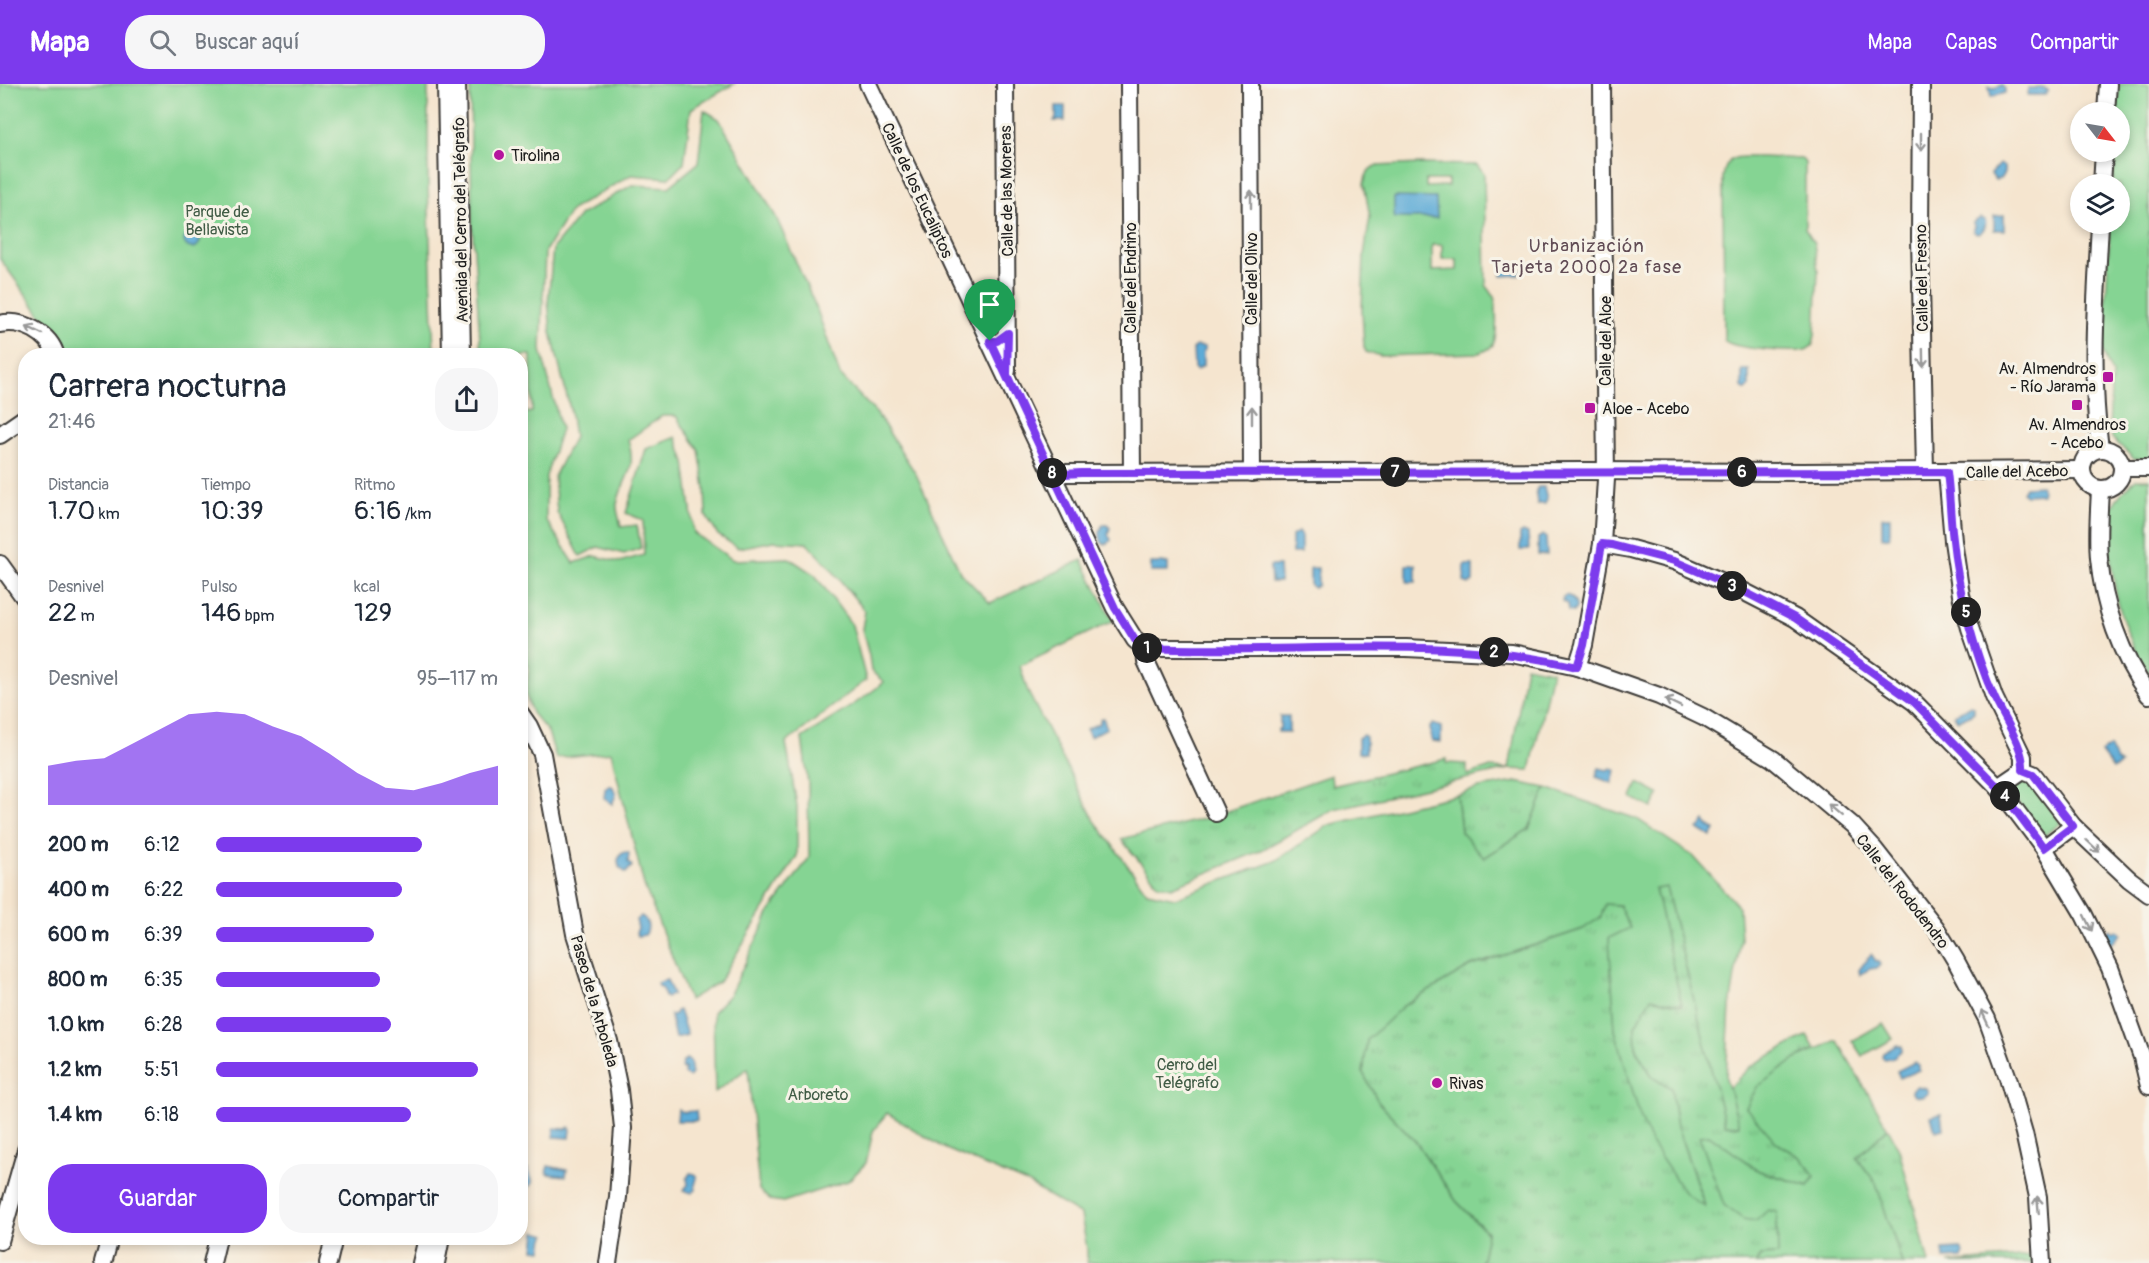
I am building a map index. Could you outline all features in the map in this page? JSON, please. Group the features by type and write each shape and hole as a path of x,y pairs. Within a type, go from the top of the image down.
{"street":[{"name":"Avenida del Cerro del Telégrafo","path":"446,84 450,348"},
{"name":"Avenida del Cerro del Telégrafo","path":"457,84 462,348"},
{"name":"Calle de los Eucaliptos","path":"868,84 1115,608 1135,640 1145,648 1146,661 1216,813"},
{"name":"Calle de las Moreras","path":"1005,84 1007,375"},
{"name":"Calle del Endrino","path":"1130,84 1132,473"},
{"name":"Calle del Olivo","path":"1250,84 1252,473"},
{"name":"Calle del Aloe","path":"1577,667 1584,645 1602,544 1606,471 1602,84"},
{"name":"Calle del Fresno","path":"1921,84 1920,237 1925,471"},
{"path":"2107,102 2108,84"},
{"path":"2100,234 2093,375 2100,449"},
{"path":"0,324 27,326 42,334 53,348"},
{"path":"990,341 997,341 1008,333"},
{"path":"0,435 18,423"},
{"path":"2100,449 2115,454 2122,468 2120,477 2114,485 2100,489 2085,481 2081,470 2085,458 2094,450 2100,449"},
{"path":"2122,468 2149,468"},
{"name":"Calle del Acebo","path":"1054,478 1064,474 1132,473 2081,470"},
{"path":"1947,472 1953,542 1961,595 1994,697 2023,757 2023,770"},
{"path":"2100,489 2099,559 2104,588 2117,633 2137,678 2149,695"},
{"path":"1602,544 1674,561 1737,588 1795,618 1914,702 1998,787 2044,848 2084,915 2110,968 2142,1057 2149,1086"},
{"path":"0,564 18,589"},
{"name":"Calle del Rododendro","path":"1145,648 1406,648 1512,653 1577,667 1659,696 1703,717 1773,759 1852,825 1906,888 1936,928 1987,1019 2024,1133 2038,1197 2042,1263"},
{"name":"Paseo de la Arboleda","path":"528,727 542,754 575,934 609,1041 619,1090 623,1128 618,1197 608,1263"},
{"path":"528,735 537,742"},
{"path":"1998,787 2023,770"},
{"path":"2023,770 2033,774 2073,826 2129,879 2149,894"},
{"path":"2044,848 2073,826"},
{"path":"0,1241 18,1178"},
{"path":"103,1263 108,1245"},
{"path":"212,1263 216,1245"},
{"path":"328,1263 332,1245"},
{"path":"421,1263 425,1245"},
{"path":"436,1263 440,1245"}],"green space":[{"name":"Parque de Bellavista","path":"0,84 428,84 428,185 434,348 65,348 0,259"},
{"path":"470,84 734,84 691,109 684,163 669,178 631,175 571,210 545,251 541,350 561,429 546,476 546,520 574,563 595,556 619,562 644,555 643,520 626,513 646,449 676,437 685,462 694,533 733,560 789,558 815,575 852,625 866,680 786,743 797,806 797,856 719,982 689,1000 644,885 611,752 556,758 548,732 532,713 528,702 528,412 532,412 531,355 528,355 528,348 481,348 472,222"},
{"path":"2119,84 2149,84 2149,459 2134,459 2112,438 2109,428 2112,374 2103,353 2109,234 2130,234 2130,174 2114,174 2114,162 2130,162 2130,102 2118,102"},
{"name":"Cerro del Telégrafo","path":"704,110 719,119 776,217 816,307 840,375 877,414 916,474 960,572 990,603 1082,560 1113,621 1020,666 1028,692 1095,821 1147,892 1175,898 1275,861 1329,825 1457,795 1461,832 1484,858 1529,829 1546,788 1637,819 1694,857 1739,907 1741,939 1730,1006 1726,1078 1739,1126 1725,1125 1666,887 1655,889 1682,1005 1651,998 1635,1026 1636,1050 1652,1076 1671,1088 1677,1127 1705,1207 1684,1192 1651,1143 1639,1113 1615,1030 1609,938 1630,928 1619,905 1605,904 1601,917 1583,929 1471,966 1403,1006 1367,1040 1363,1073 1379,1103 1416,1142 1456,1201 1487,1233 1482,1259 1479,1263 1087,1263 1081,1215 1029,1184 946,1149 887,1113 873,1131 866,1163 848,1181 783,1202 770,1200 759,1190 748,1068 715,1092 713,1012 730,994 771,910 809,858 808,783 802,738 884,682 871,671 862,629 865,611 807,543 774,541 738,548 718,535 706,516 705,488 699,450 676,416 662,416 628,440 631,451 629,474 617,509 621,527 637,525 641,548 624,554 598,547 580,556 557,512 554,477 574,437 570,409 551,332 548,302 553,248 580,215 632,185 669,187 698,163"},
{"path":"1741,157 1802,159 1805,163 1805,229 1814,243 1818,271 1815,335 1813,345 1805,350 1776,351 1750,348 1724,340 1723,177 1731,160"},
{"path":"1477,165 1484,174 1486,285 1494,297 1496,315 1494,342 1488,349 1479,353 1381,356 1366,352 1362,310 1364,255 1370,217 1364,184 1370,169 1376,166","holes":["1426,180 1448,180 1448,186 1426,187","1432,245 1442,245 1442,259 1457,259 1457,270 1432,271"]},
{"path":"997,287 998,329 996,331 978,295 990,293"},
{"path":"2136,479 2149,479 2149,675 2133,645 2122,617 2112,570 2109,542 2112,507"},
{"path":"1526,666 1552,671 1530,770 1509,769"},
{"path":"1446,759 1446,763 1467,764 1467,775 1488,768 1509,769 1334,809 1260,851 1172,887 1158,884 1121,839 1207,818 1331,775 1332,786"},
{"path":"2029,778 2061,823 2046,834 2047,836 2011,794 2018,780"},
{"path":"1516,782 1546,788 1529,829 1483,859 1461,832 1457,795 1479,788"},
{"path":"1638,783 1659,794 1652,808 1632,798"},
{"path":"1666,887 1725,1124 1738,1126 1729,1088 1751,1066 1807,1035 1815,1049 1796,1059 1777,1143 1801,1158 1815,1176 1808,1186 1759,1171 1709,1135 1768,1210 1777,1212 1778,1255 1760,1256 1757,1263 1479,1263 1482,1259 1487,1232 1456,1201 1416,1142 1379,1103 1363,1073 1367,1039 1403,1006 1471,966 1583,929 1604,904 1619,905 1630,928 1615,1030 1705,1206 1677,1127 1671,1088 1652,1076 1636,1049 1635,1026 1651,998 1681,1005 1655,889"},
{"path":"1883,1023 1893,1039 1862,1056 1852,1041"},
{"path":"1837,1040 1888,1128 1857,1158 1876,1183 1902,1263 1757,1263 1760,1256 1778,1255 1777,1212 1768,1210 1756,1221 1743,1219 1724,1205 1699,1136 1709,1135 1759,1171 1808,1186 1815,1176 1801,1158 1777,1143 1746,1108 1757,1087 1796,1059"},
{"path":"1888,1128 1899,1149 1929,1263 1902,1263 1876,1183 1857,1158"},
{"path":"2032,1256 2034,1263 1948,1263"}],"water":[{"path":"2002,85 2005,93 1991,97 1989,87 1995,88"},
{"path":"2028,88 2044,88 2048,91 2045,95 2028,95"},
{"path":"1056,106 1065,106 1065,121 1054,121"},
{"path":"2000,164 2004,166 2004,173 2000,179 1995,180 1991,174"},
{"path":"1394,197 1436,198 1437,218 1394,218"},
{"path":"2004,215 2004,230 1994,230 1994,216"},
{"path":"1980,218 1985,220 1985,227 1976,234 1973,231 1975,226 1973,223"},
{"path":"192,232 200,240 192,248 184,240"},
{"path":"1519,267 1521,271 1518,275 1502,276 1502,268"},
{"path":"1205,347 1205,350 1203,351 1203,366 1196,370 1193,348"},
{"path":"1742,370 1749,370 1749,387 1746,390 1742,387"},
{"path":"2041,486 2042,494 2026,495 2022,492 2025,487"},
{"path":"1538,487 1544,487 1547,499 1545,504 1537,504"},
{"path":"1882,517 1890,517 1890,537 1882,537"},
{"path":"1103,525 1110,528 1108,534 1111,540 1108,544 1103,544 1101,540 1100,532"},
{"path":"1298,532 1301,536 1301,553 1292,553 1292,536"},
{"path":"1523,532 1528,534 1529,550 1520,550 1520,534"},
{"path":"1543,535 1546,538 1547,555 1538,555 1538,538"},
{"path":"1151,563 1168,563 1168,572 1151,572"},
{"path":"1407,565 1416,565 1416,582 1407,582"},
{"path":"1465,565 1473,565 1473,582 1469,584 1464,582"},
{"path":"1270,566 1279,566 1280,582 1271,582"},
{"path":"1310,568 1318,568 1318,585 1314,588 1310,585"},
{"path":"1566,595 1575,602 1576,608 1573,612 1568,611 1567,604 1562,601"},
{"path":"1970,705 1974,707 1974,712 1958,721 1954,715"},
{"path":"1280,716 1289,716 1289,732 1278,732"},
{"path":"1103,718 1107,728 1090,737 1086,729 1100,723 1100,719"},
{"path":"1433,724 1441,727 1441,742 1432,741 1430,727"},
{"path":"1363,735 1366,737 1366,753 1358,753 1358,738"},
{"path":"2109,747 2116,761 2121,764 2113,769 2101,753"},
{"path":"1599,768 1615,770 1612,783 1596,777"},
{"path":"609,785 613,787 616,795 612,804 604,798 605,789"},
{"path":"1705,821 1715,830 1711,837 1698,829"},
{"path":"625,852 629,853 628,862 632,866 626,873 619,867 618,860"},
{"path":"641,916 647,922 648,927 645,935 638,936 636,920"},
{"path":"2110,929 2113,932 2117,930 2121,934 2110,945 2104,934"},
{"path":"1871,954 1880,965 1860,975 1859,970"},
{"path":"667,980 673,994 667,998 662,987 657,983"},
{"path":"679,1010 687,1035 675,1038 670,1015"},
{"path":"1897,1045 1902,1046 1902,1050 1894,1057 1885,1059 1882,1057 1883,1053"},
{"path":"686,1059 690,1061 692,1074 689,1077 684,1074 685,1067 681,1068"},
{"path":"1915,1062 1919,1065 1919,1070 1900,1078 1897,1071"},
{"path":"1917,1086 1926,1088 1928,1093 1922,1097 1914,1096 1911,1091"},
{"path":"678,1109 682,1112 696,1111 697,1121 677,1121"},
{"path":"1941,1114 1943,1129 1935,1131 1931,1116"},
{"path":"569,1127 571,1129 570,1138 554,1137 554,1128"},
{"path":"548,1166 567,1170 566,1176 547,1174"},
{"path":"528,1169 533,1183 528,1186"},
{"path":"690,1173 695,1174 697,1178 696,1190 692,1193 683,1190 688,1185 687,1178"},
{"path":"536,1232 547,1235 544,1238 542,1250 534,1249"},
{"path":"1961,1249 1964,1253 1962,1258 1944,1259 1943,1250"}],"place":[{"name":"Tirolina","path":"499,155"},
{"name":"Av. Almendros - Río Jarama","path":"2108,377"},
{"name":"Av. Almendros - Acebo","path":"2077,405"},
{"name":"Aloe - Acebo","path":"1590,408"},
{"name":"Rivas","path":"1437,1083"}],"district":[{"name":"Urbanización Tarjeta 2000 2ª fase","path":"1587,256"}],"route":[{"path":"1008,333 1007,375 1054,478 1064,474 1081,473 1947,472 1953,542 1961,595 1994,697 2023,757 2023,770 2033,774 2073,826 2044,848 1998,787 1914,702 1851,657 1795,618 1737,588 1674,561 1612,545 1602,544 1584,645 1577,667 1512,653 1406,648 1176,650 1145,648 1135,640 1115,608 1016,399 990,341 1004,338 1008,333"}],"park label":[{"name":"Arboreto","path":"818,1094"}]}
